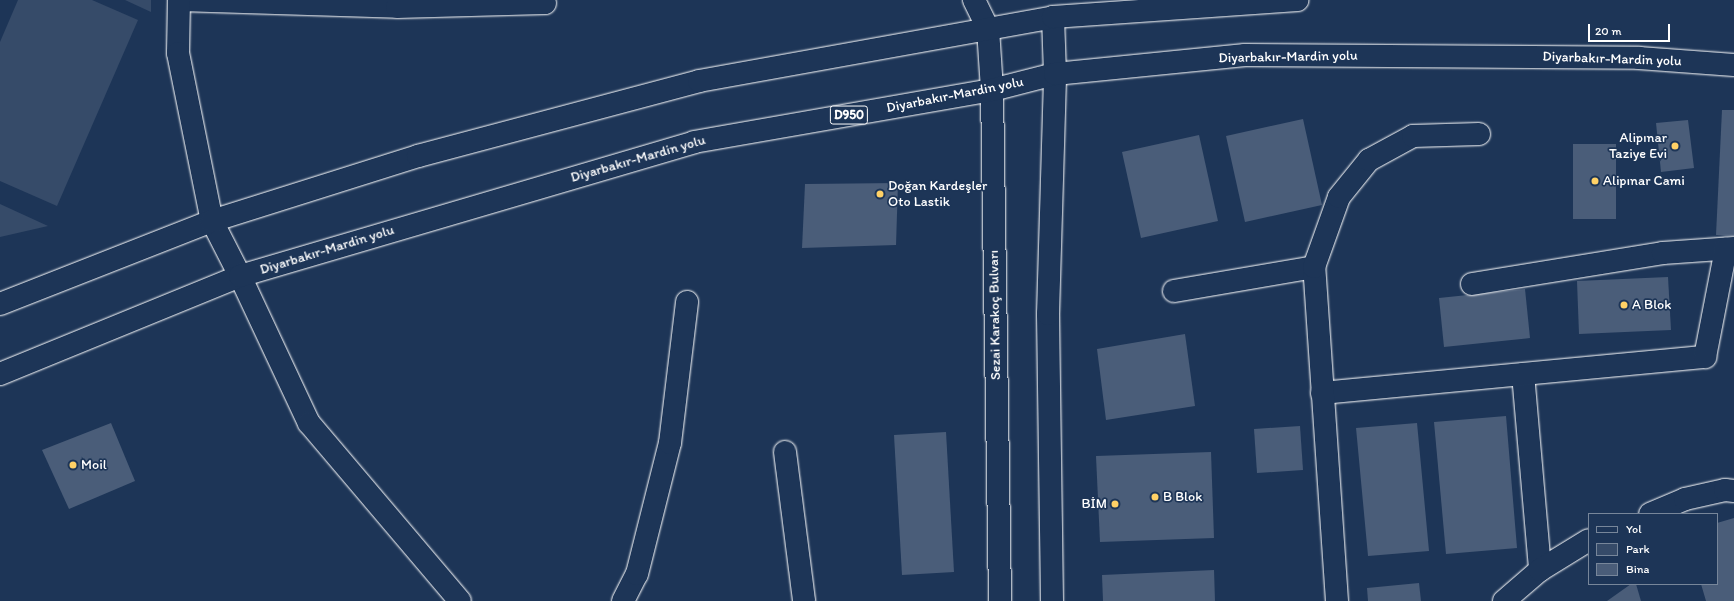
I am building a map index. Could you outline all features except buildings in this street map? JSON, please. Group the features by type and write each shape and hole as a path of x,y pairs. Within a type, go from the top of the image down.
{"main road":[{"path":"460,601 309,423 240,276 212,221 178,53 179,0 279,1 397,7 546,3"},
{"path":"974,0 988,29"},
{"path":"0,304 212,221 418,156 699,81 1053,17 1297,0"},
{"path":"1052,601 1048,314 1055,74 1053,17"},
{"name":"Sezai Karakoç Bulvarı","path":"988,29 992,90 1000,601"},
{"name":"Diyarbakır-Mardin yolu","path":"0,374 240,276 694,142 992,90 1055,74 1245,54 1639,58 1734,65"},
{"path":"1337,601 1314,268 1339,197 1369,160 1413,136 1480,134"},
{"path":"1322,393 1705,357 1730,249 1663,254 1472,284"},
{"path":"1174,291 1314,268"},
{"path":"623,601 637,574 670,443 687,302"},
{"path":"1523,374 1540,570"},
{"path":"785,452 804,601"},
{"path":"1652,513 1685,499 1725,490 1734,490"},
{"path":"1504,601 1540,570 1588,541"}],"green space":[{"path":"18,0 92,0 138,20 57,206 0,181 0,42"},
{"path":"125,0 151,0 151,12"},
{"path":"0,204 48,226 0,237"}],"place":[{"name":"Alipınar Taziye Evi","path":"1675,146"},
{"name":"Alipınar Cami","path":"1595,181"},
{"name":"Doğan Kardeşler Oto Lastik","path":"880,194"},
{"name":"A Blok","path":"1624,305"},
{"name":"Moil","path":"73,465"},
{"name":"B Blok","path":"1155,497"},
{"name":"BİM","path":"1115,504"}]}
